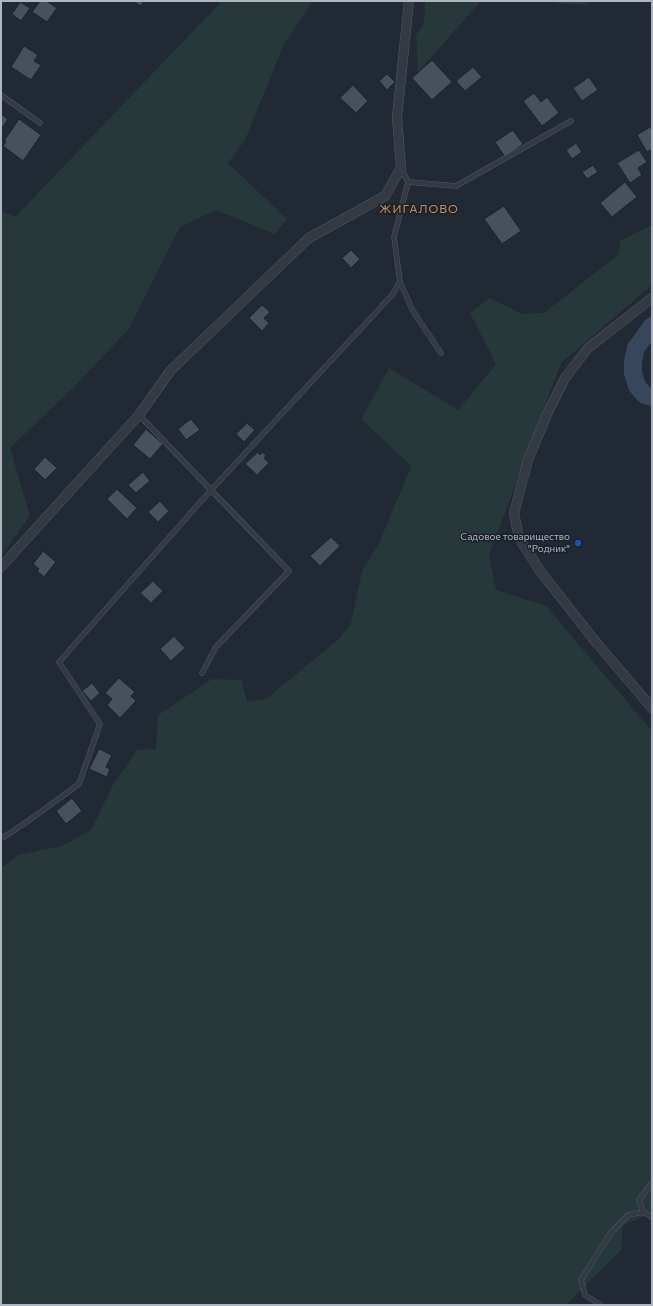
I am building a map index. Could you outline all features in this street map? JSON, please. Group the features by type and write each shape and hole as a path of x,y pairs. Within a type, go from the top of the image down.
{"street":[{"path":"1,567 139,415 170,370 309,238 385,196 401,168 397,117 409,1"},
{"path":"652,298 588,348 565,378 548,412 528,460 514,513 519,538 540,571 595,641 652,708"}],"lane":[{"path":"1,94 40,123"},
{"path":"408,182 456,186 571,121"},
{"path":"401,168 408,182 394,237 400,282 413,311 441,353"},
{"path":"1,836 4,837 28,821 79,784 100,724 59,662 211,490 392,295 400,282"},
{"path":"139,415 288,571 216,647 202,673"},
{"path":"643,1212 639,1200 652,1183"},
{"path":"601,1305 585,1295 581,1280 610,1234 628,1215 643,1212 652,1217"}],"shaded area":[{"path":"222,1 313,1 284,44 245,140 228,163 287,219 275,234 216,210 180,227 129,329 73,388 10,448 30,516 1,556 1,211 15,217"},
{"path":"425,1 481,1 418,72 416,35 424,23"},
{"path":"554,1 591,1 587,5 556,3"},
{"path":"652,225 652,285 561,363 489,555 496,590 546,606 652,731 652,1213 623,1225 621,1250 566,1305 1,1305 1,868 18,855 62,846 91,830 113,785 137,750 156,749 158,715 212,679 242,680 247,702 266,699 340,638 351,623 362,571 380,541 411,466 361,419 389,368 458,410 496,364 470,313 490,298 522,314 544,313 619,254 620,241"}],"building":[{"path":"40,1 46,1 57,8 47,22 32,12"},
{"path":"133,1 144,1 141,6"},
{"path":"20,2 30,8 21,21 12,14"},
{"path":"24,46 38,55 34,61 41,65 31,80 11,67"},
{"path":"432,60 452,82 432,100 412,78"},
{"path":"473,67 482,77 465,91 456,81"},
{"path":"387,74 395,82 387,90 379,81"},
{"path":"589,77 598,90 582,101 573,88"},
{"path":"353,85 368,101 356,113 340,98"},
{"path":"534,93 541,102 547,97 559,113 542,126 523,101"},
{"path":"1,114 8,119 1,129"},
{"path":"19,119 41,135 23,161 3,146 6,142 4,141"},
{"path":"650,127 652,130 652,149 647,152 637,135"},
{"path":"513,130 523,144 505,157 495,142"},
{"path":"576,143 582,152 572,159 566,150"},
{"path":"639,150 647,162 638,168 642,175 630,183 617,163"},
{"path":"593,165 598,172 587,179 582,172"},
{"path":"625,182 637,197 612,217 600,203"},
{"path":"504,206 521,231 502,244 484,219"},
{"path":"351,250 360,259 351,268 342,258"},
{"path":"262,305 270,312 264,318 269,323 262,331 249,318"},
{"path":"191,419 200,430 186,440 178,429"},
{"path":"247,423 255,430 244,442 236,434"},
{"path":"146,429 163,444 150,459 133,445"},
{"path":"258,452 260,455 263,452 266,456 264,458 269,463 257,475 245,464"},
{"path":"45,457 57,468 45,480 34,469"},
{"path":"143,472 150,481 136,493 128,485"},
{"path":"117,489 137,508 127,519 107,499"},
{"path":"160,501 169,511 158,522 148,512"},
{"path":"331,537 340,546 320,566 310,556"},
{"path":"43,551 56,562 44,577 37,571 39,569 33,564"},
{"path":"153,581 163,591 151,603 140,593"},
{"path":"174,636 185,648 171,661 160,649"},
{"path":"119,678 135,692 131,696 136,701 120,718 107,705 112,699 105,693"},
{"path":"92,683 100,693 91,701 82,691"},
{"path":"99,749 112,755 106,767 110,769 107,777 89,769"},
{"path":"72,798 82,811 66,824 56,811"}],"waterway":[{"path":"652,326 636,348 633,361 633,373 637,386 645,395 652,397"}],"place":[{"name":"Садовое товарищество \"Родник\"","path":"578,543"}],"district":[{"name":"ЖИГАЛОВО","path":"419,209"}]}
